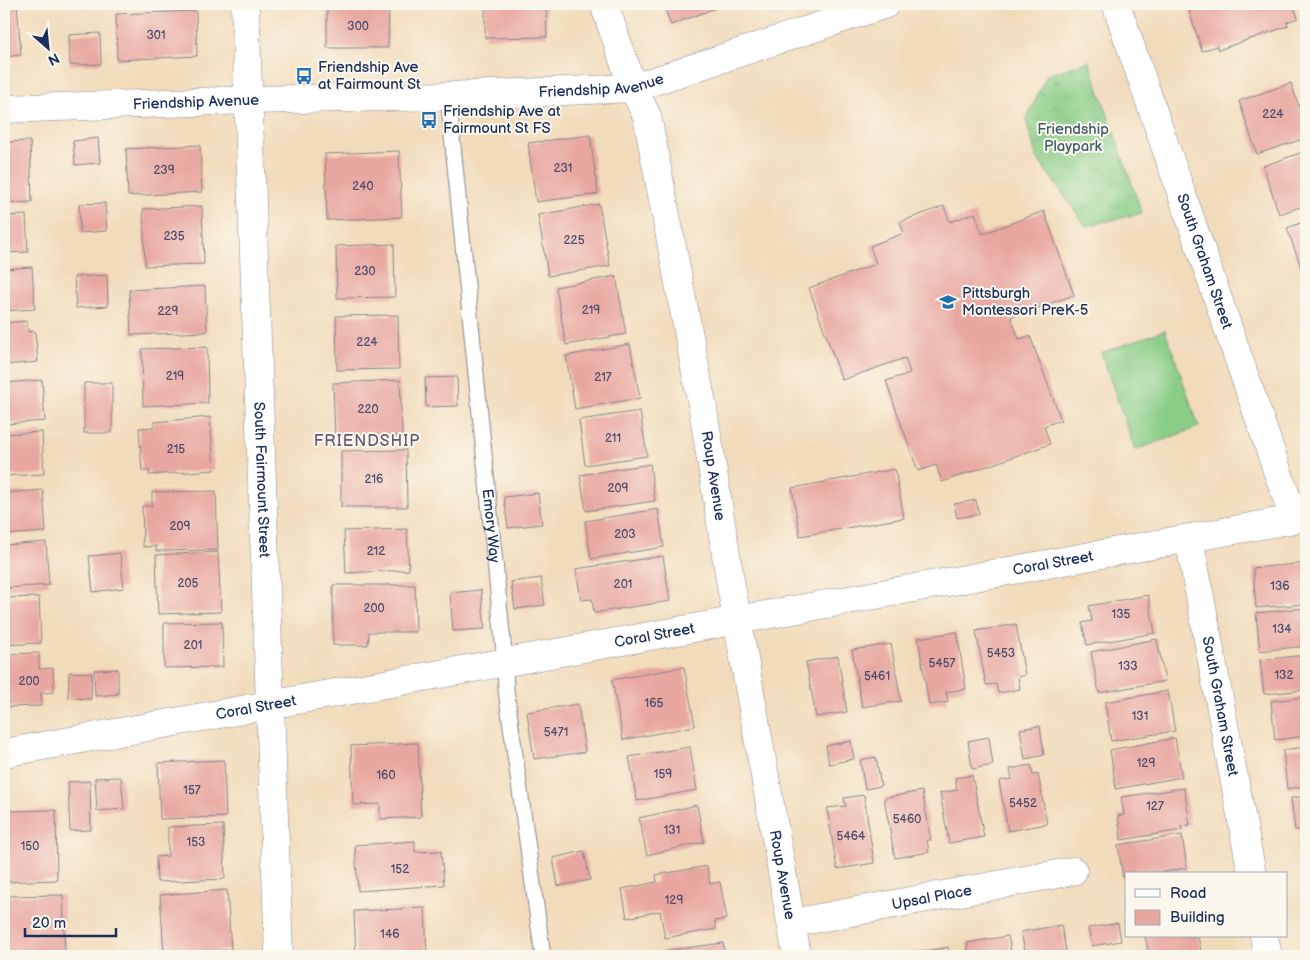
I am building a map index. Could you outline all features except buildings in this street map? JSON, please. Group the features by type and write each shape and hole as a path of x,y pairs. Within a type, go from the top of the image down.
{"street":[{"name":"South Fairmount Street","path":"245,4 279,956"},
{"name":"Roup Avenue","path":"604,4 633,88 647,116 703,409 730,580 797,956"},
{"name":"South Graham Street","path":"1116,4 1300,518"},
{"name":"Friendship Avenue","path":"4,109 249,100 448,96 633,88 869,7"},
{"name":"Coral Street","path":"4,753 1300,518"},
{"name":"South Graham Street","path":"1189,538 1252,872"},
{"name":"Upsal Place","path":"792,924 1073,871"},
{"path":"1264,938 1268,956"}],"lane":[{"name":"Emory Way","path":"448,96 505,662 506,690 544,956"}],"green space":[{"name":"Friendship Playpark","path":"1089,61 1142,213 1086,226 1037,158 1026,120 1047,75"},
{"path":"1165,330 1199,427 1135,450 1101,353"}],"place":[{"name":"Friendship Ave at Fairmount St","path":"304,76"},
{"name":"Friendship Ave at Fairmount St FS","path":"429,120"},
{"name":"Pittsburgh Montessori PreK-5","path":"948,302"}],"district":[{"name":"FRIENDSHIP","path":"367,440"}]}
